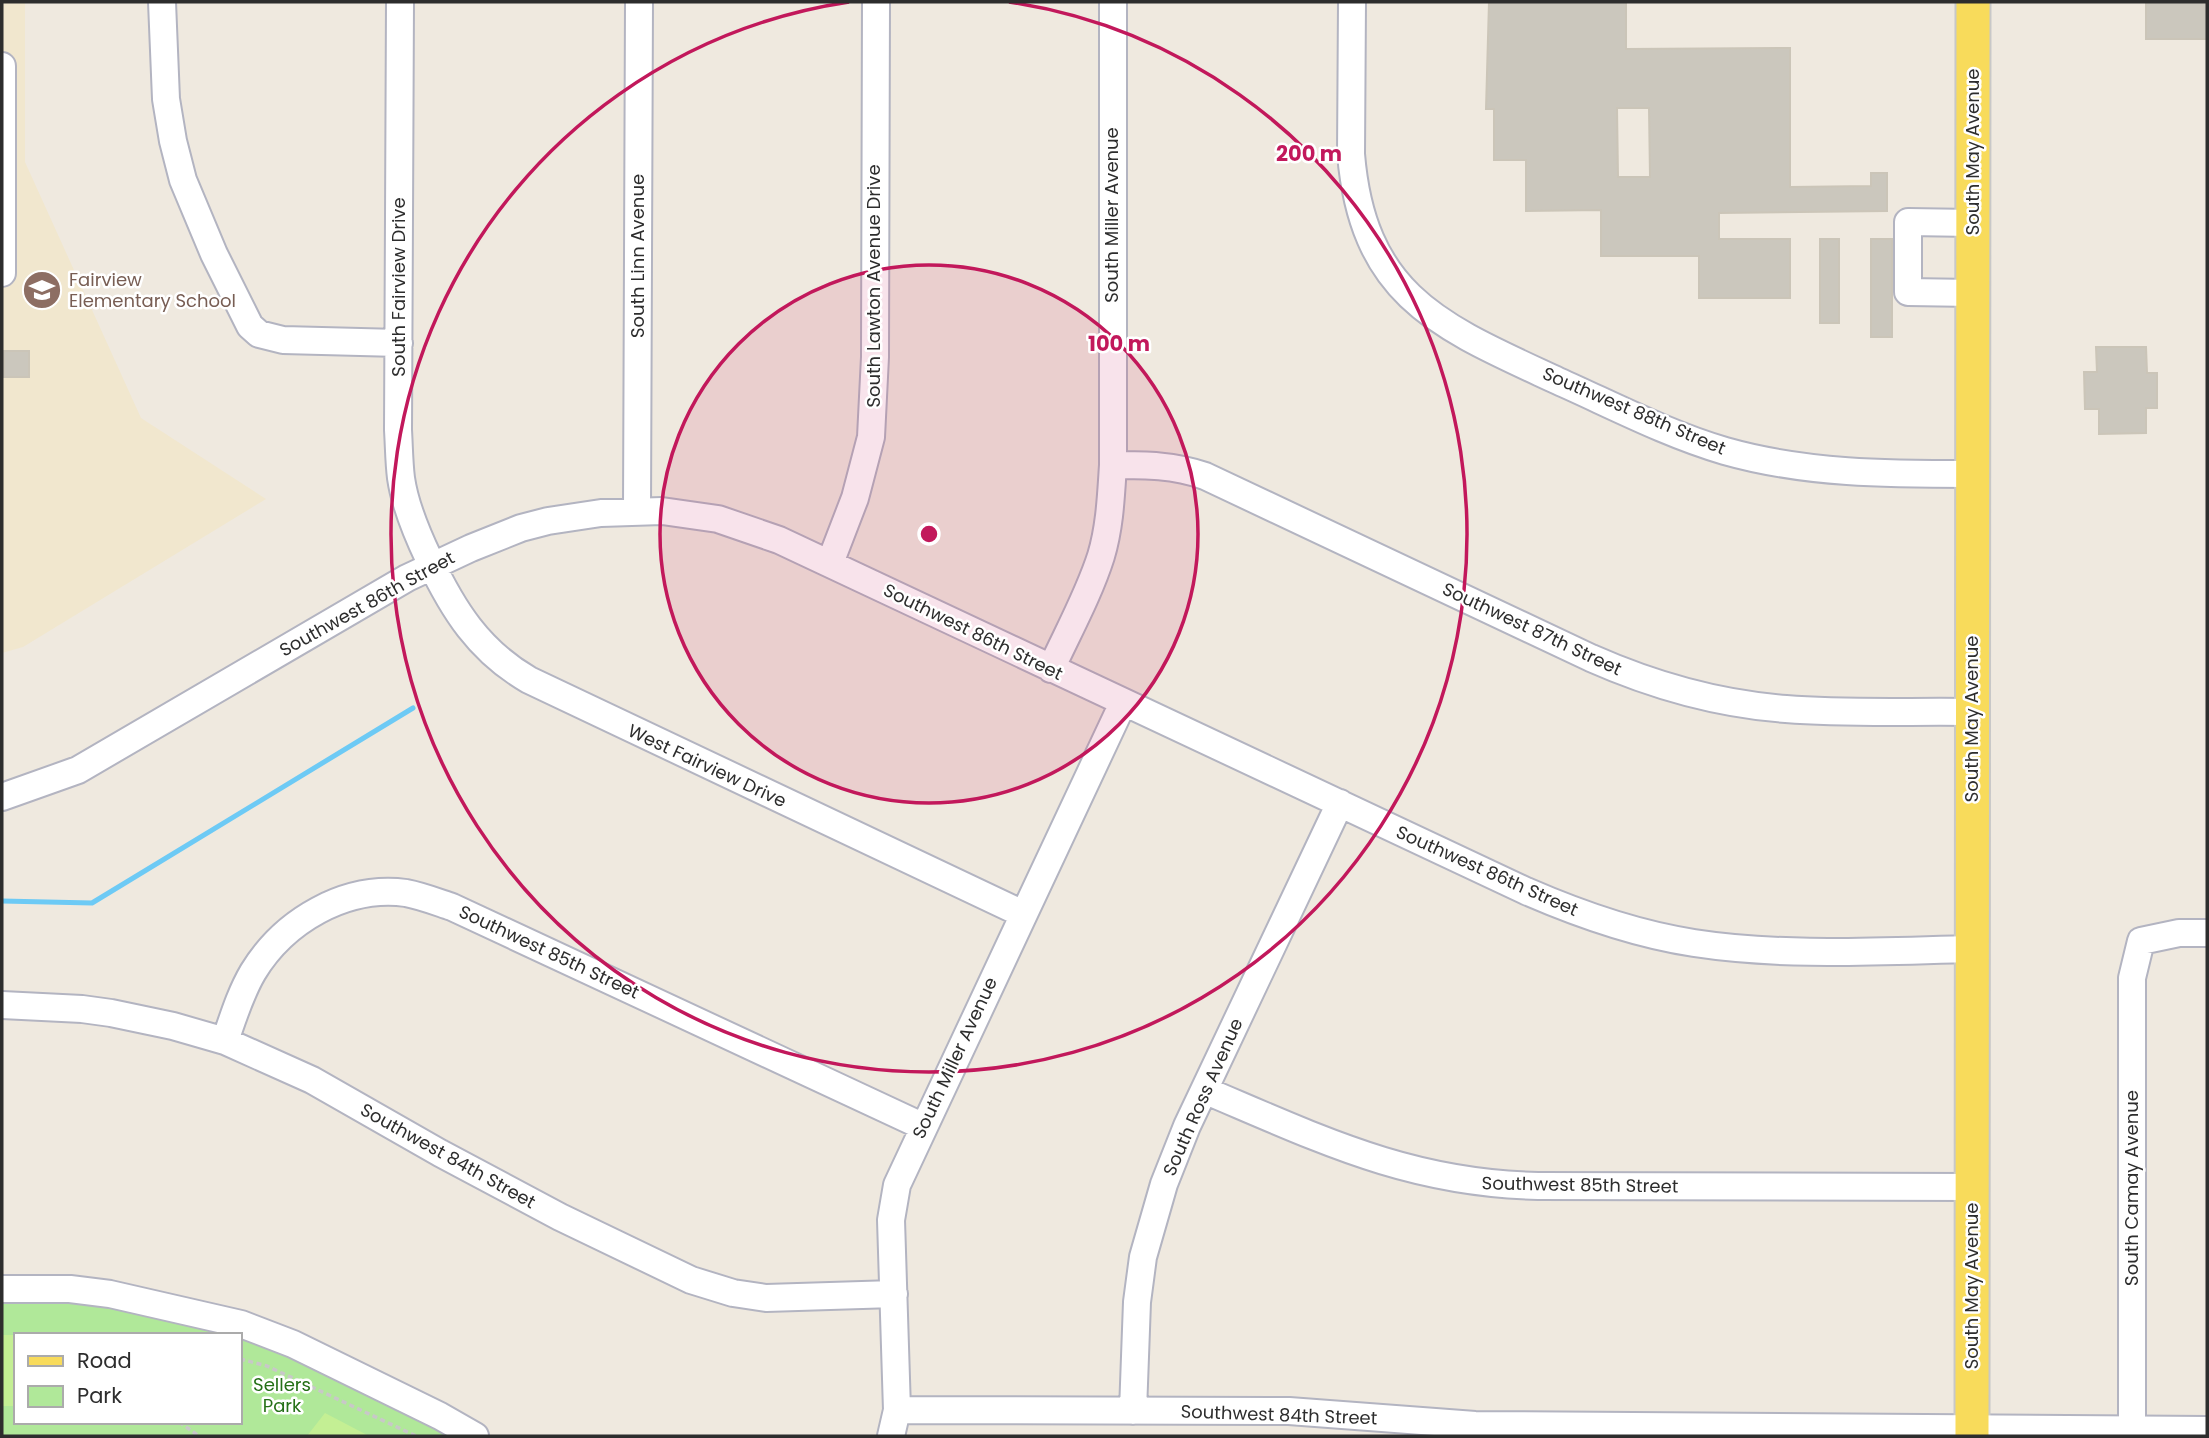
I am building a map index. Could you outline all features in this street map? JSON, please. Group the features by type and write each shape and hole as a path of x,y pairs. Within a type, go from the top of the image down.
{"main road":[{"name":"South May Avenue","path":"1972,1432 1973,2"}],"street":[{"path":"162,2 166,99 183,180 214,254 250,326 259,334 283,340 399,343"},
{"name":"South Fairview Drive","path":"400,2 398,430 401,479 419,538 433,567"},
{"name":"South Linn Avenue","path":"638,510 639,2"},
{"name":"South Lawton Avenue Drive","path":"830,563 863,473 872,425 875,357 876,2"},
{"name":"South Miller Avenue","path":"1051,669 1101,557 1109,516 1113,465 1113,2"},
{"name":"Southwest 88th Street","path":"1352,2 1351,154 1360,211 1377,254 1403,291 1438,321 1459,334 1637,417 1688,438 1756,459 1825,471 1864,474 1972,474"},
{"path":"2,66 2,273"},
{"path":"1973,223 1908,222 1908,292 1973,293"},
{"name":"Southwest 87th Street","path":"1113,465 1159,466 1205,476 1591,658 1676,689 1784,709 1972,712"},
{"name":"Southwest 86th Street","path":"2,797 78,770 407,578 471,548 548,521 601,513 662,511 718,519 779,540 1563,907 1635,931 1693,943 1753,950 1972,950"},
{"name":"West Fairview Drive","path":"433,567 460,618 496,657 529,680 1023,914"},
{"name":"South Miller Avenue","path":"891,1436 897,1410 891,1220 897,1185 922,1126 1123,703"},
{"name":"South Ross Avenue","path":"1133,1410 1134,1333 1143,1257 1172,1162 1340,803"},
{"name":"Southwest 85th Street","path":"225,1041 245,987 254,971 271,947 298,922 346,899 379,893 407,893 452,907 922,1126"},
{"name":"South Camay Avenue","path":"2132,1433 2132,978 2141,940 2179,933 2207,933"},
{"name":"Southwest 84th Street","path":"2,1005 111,1013 225,1041 312,1080 559,1217 691,1280 733,1293 766,1298 894,1294"},
{"name":"Southwest 85th Street","path":"1204,1090 1336,1146 1417,1171 1466,1181 1538,1186 1973,1187"},
{"path":"2,1289 70,1289 110,1294 241,1324 293,1344 475,1436"},
{"name":"Southwest 84th Street","path":"897,1410 1289,1411 1475,1425 1972,1432 2132,1433 2207,1430"}],"path":[{"path":"242,1360 268,1366 416,1436"},
{"path":"182,1424 199,1436"}],"shaded area":[{"name":"Fairview Elementary School","path":"2,2 25,2 25,162 141,418 266,499 23,647 2,653"}],"green space":[{"name":"Sellers Park","path":"2,1300 76,1301 108,1305 229,1333 14,1333 14,1424 242,1424 242,1336 283,1351 454,1436 2,1436"},
{"path":"2,1335 14,1335 14,1406 2,1406"},
{"path":"325,1413 369,1436 307,1436"}],"building":[{"path":"1489,2 1626,2 1626,49 1790,48 1790,187 1871,186 1871,173 1887,173 1887,211 1719,213 1719,239 1790,239 1790,298 1699,298 1699,256 1601,256 1601,210 1526,211 1526,160 1494,160 1494,109 1486,109","holes":["1617,108 1649,108 1650,177 1618,177"]},
{"path":"2146,2 2207,2 2207,39 2146,39"},
{"path":"1820,239 1839,239 1839,323 1820,323"},
{"path":"1871,239 1892,239 1892,337 1871,337"},
{"path":"2096,347 2146,347 2147,373 2157,373 2157,408 2146,408 2146,433 2099,434 2099,409 2085,409 2084,372 2097,372"},
{"path":"4,351 29,351 29,377 4,377"}],"waterway":[{"path":"2,901 92,903 413,708"}],"place":[{"name":"Fairview Elementary School","path":"42,290"}]}
